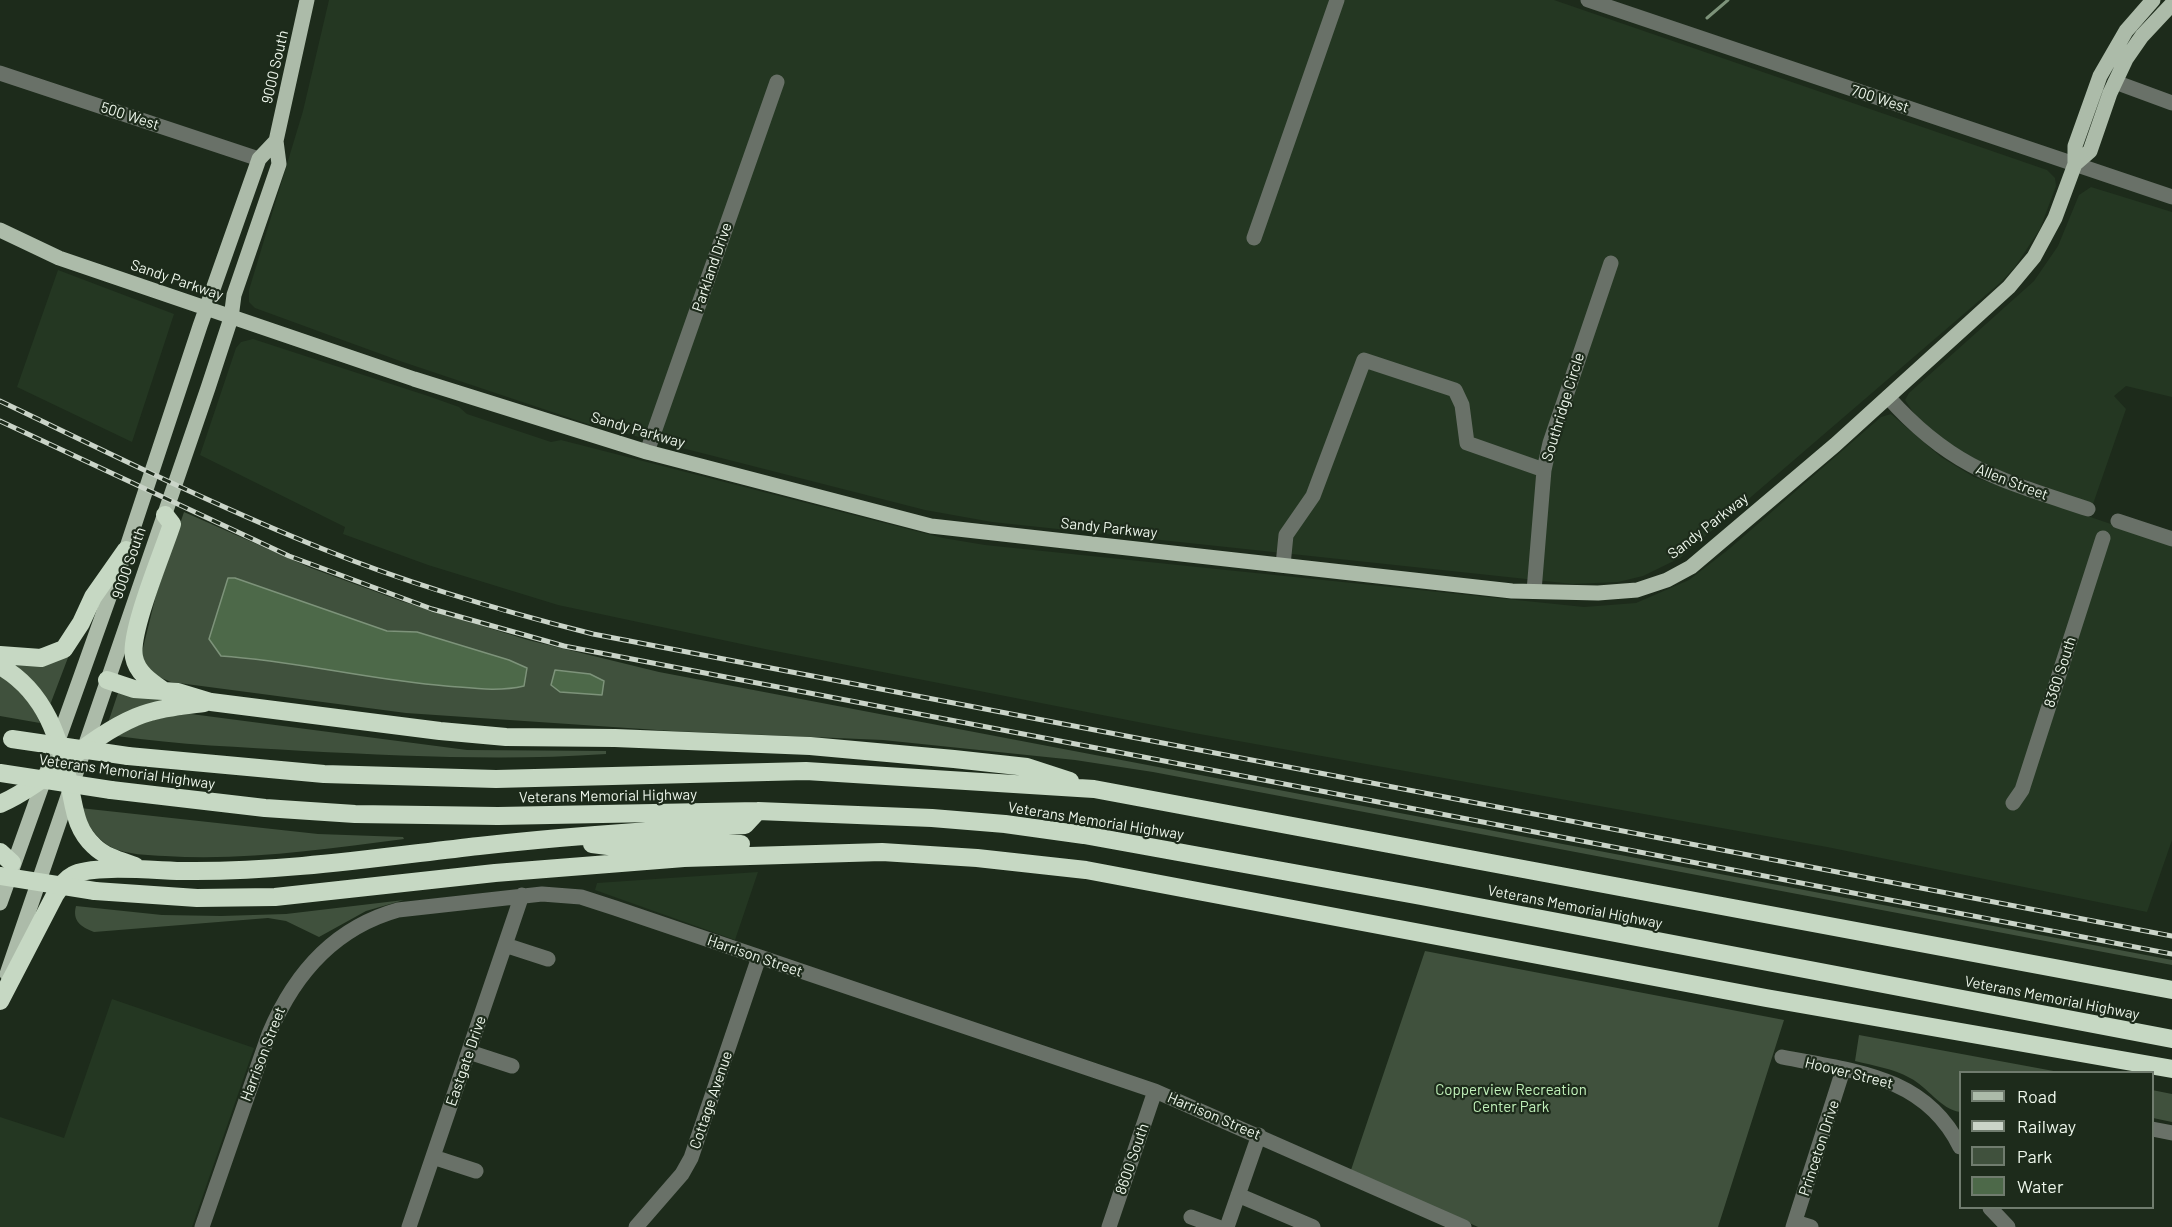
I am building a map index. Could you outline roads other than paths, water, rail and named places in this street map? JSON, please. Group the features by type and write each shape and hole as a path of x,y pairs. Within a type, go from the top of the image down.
{"highway":[{"path":"164,691 141,672 134,656 138,627 172,524 165,515"},
{"path":"0,655 41,658 64,650 81,623 93,597 126,550"},
{"path":"0,666 32,690 59,740 76,821 94,846 113,858 142,869"},
{"path":"107,680 134,689 164,691 212,702 440,732 506,737 615,738 810,746 1028,766 1094,789"},
{"path":"0,804 17,797 84,747 148,712 212,702"},
{"name":"Veterans Memorial Highway","path":"6,738 128,756 324,774 496,779 806,771 1094,789 2172,990"},
{"name":"Veterans Memorial Highway","path":"0,773 111,790 253,807 355,814 487,816 758,811 942,819 1084,835 1421,896 2172,1039"},
{"path":"0,1001 55,895 72,875 86,871 142,869 186,872 305,867 549,840 746,825 758,811"},
{"path":"549,840 616,847 675,843 902,847 927,854"},
{"path":"4,864 95,891 187,898 274,897 484,874 684,858 870,852 927,854 1086,870 1754,995 2172,1069"}],"main road":[{"name":"9000 South","path":"0,994 165,515 231,318 234,295 279,164 276,141 308,0"},
{"path":"2075,164 2075,146 2100,76 2126,31 2153,0"},
{"path":"2075,164 2090,151 2115,82 2142,36 2172,4"},
{"name":"9000 South","path":"0,903 4,864 59,740 259,159 276,141"},
{"name":"Sandy Parkway","path":"0,230 59,258 231,318 648,452 931,526 1534,591 1598,593 1636,590 1667,580 1691,567 1888,397 2009,287 2034,257 2055,218 2075,164"}],"street":[{"path":"1254,238 1337,0"},
{"name":"700 West","path":"1588,0 2172,196"},
{"name":"500 West","path":"0,73 259,159"},
{"name":"Parkland Drive","path":"648,452 777,82"},
{"path":"2115,82 2172,103"},
{"name":"Southridge Circle","path":"1534,591 1545,470 1558,414 1611,263"},
{"path":"1283,565 1286,535 1313,496 1364,360 1455,390 1462,405 1467,443 1545,470"},
{"name":"Allen Street","path":"1888,397 1929,439 1970,466 2007,482 2088,509"},
{"path":"2118,521 2172,539"},
{"name":"8360 South","path":"2013,803 2022,790 2103,538"},
{"name":"Harrison Street","path":"202,1227 268,1034 281,1005 317,957 334,940 376,916 421,905 522,895 562,894 581,897 1155,1091 1259,1135 1460,1226"},
{"name":"Eastgate Drive","path":"409,1227 522,895"},
{"path":"505,945 548,959"},
{"name":"Cottage Avenue","path":"636,1227 682,1174 691,1158 759,957"},
{"path":"469,1052 512,1066"},
{"name":"Hoover Street","path":"1782,1057 1871,1076 1909,1090 1956,1128"},
{"name":"Princeton Drive","path":"1794,1224 1843,1070"},
{"name":"8600 South","path":"1109,1227 1155,1091"},
{"path":"2154,1129 2172,1133"},
{"path":"1227,1227 1259,1135"},
{"path":"433,1157 476,1171"},
{"path":"1238,1195 1313,1227"},
{"path":"1991,1209 2008,1227"},
{"path":"1191,1217 1218,1227"},
{"path":"1794,1224 1811,1227"}],"water":[{"path":"228,578 235,578 387,631 417,632 509,660 527,668 524,686 485,689 418,683 249,658 221,656 209,639"},
{"path":"555,670 590,674 604,681 602,695 560,692 551,685"}],"waterway":[{"path":"1707,18 1728,0"}],"railway":[{"path":"0,401 201,496 356,562 457,596 593,634 2172,936"},
{"path":"0,421 289,556 432,609 564,646 2172,954"}],"park label":[{"name":"Copperview Recreation Center Park","path":"1511,1098"}]}
